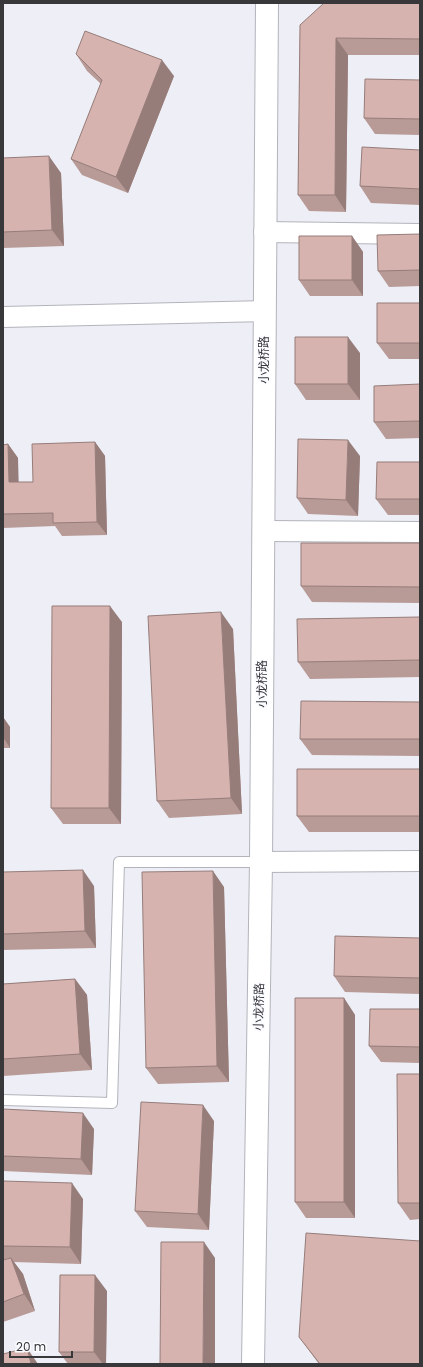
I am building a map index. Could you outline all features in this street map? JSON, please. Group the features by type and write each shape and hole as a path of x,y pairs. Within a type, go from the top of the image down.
{"street":[{"name":"小龙桥路","path":"253,1364 261,862 264,232 267,3"},
{"path":"264,232 420,234"},
{"path":"3,317 264,311"},
{"path":"263,531 420,532"},
{"path":"261,862 420,861"}],"lane":[{"path":"3,1100 112,1103 119,862 261,862"}],"building":[{"path":"324,3 420,3 420,39 336,38 335,195 298,195 300,25"},
{"path":"85,31 162,60 116,177 71,159 102,80 76,54"},
{"path":"365,79 420,80 420,119 364,118"},
{"path":"362,147 420,150 420,189 360,186"},
{"path":"49,156 52,230 3,232 3,158"},
{"path":"420,234 420,270 378,271 377,235"},
{"path":"299,236 352,236 352,280 299,280"},
{"path":"377,303 420,303 420,343 377,343"},
{"path":"295,337 348,337 348,384 295,384"},
{"path":"420,384 420,421 374,422 374,386"},
{"path":"298,439 348,440 346,500 297,498"},
{"path":"95,442 97,522 53,523 53,513 3,514 3,445 8,444 9,482 33,482 32,444"},
{"path":"377,462 420,462 420,499 376,499"},
{"path":"301,543 420,543 420,587 301,586"},
{"path":"52,606 110,606 109,808 51,808"},
{"path":"221,612 231,798 157,801 148,616"},
{"path":"420,617 420,660 298,662 297,619"},
{"path":"301,701 420,702 420,739 300,739"},
{"path":"297,769 420,769 420,816 297,816"},
{"path":"83,870 85,931 3,934 3,872"},
{"path":"213,871 217,1066 146,1068 142,872"},
{"path":"335,936 420,938 420,978 334,976"},
{"path":"75,979 80,1054 3,1059 3,984"},
{"path":"295,998 344,998 344,1202 295,1202"},
{"path":"370,1009 420,1009 420,1047 369,1046"},
{"path":"397,1074 420,1074 420,1203 398,1203"},
{"path":"141,1102 203,1105 198,1214 135,1211"},
{"path":"3,1109 83,1113 81,1159 3,1156"},
{"path":"3,1181 72,1183 70,1247 3,1246"},
{"path":"306,1233 420,1241 420,1364 320,1364 299,1337"},
{"path":"161,1242 204,1242 203,1364 160,1364"},
{"path":"11,1258 24,1294 3,1302 3,1260"},
{"path":"60,1275 95,1275 94,1352 59,1352"},
{"path":"27,1348 31,1364 3,1364 3,1354"}]}
